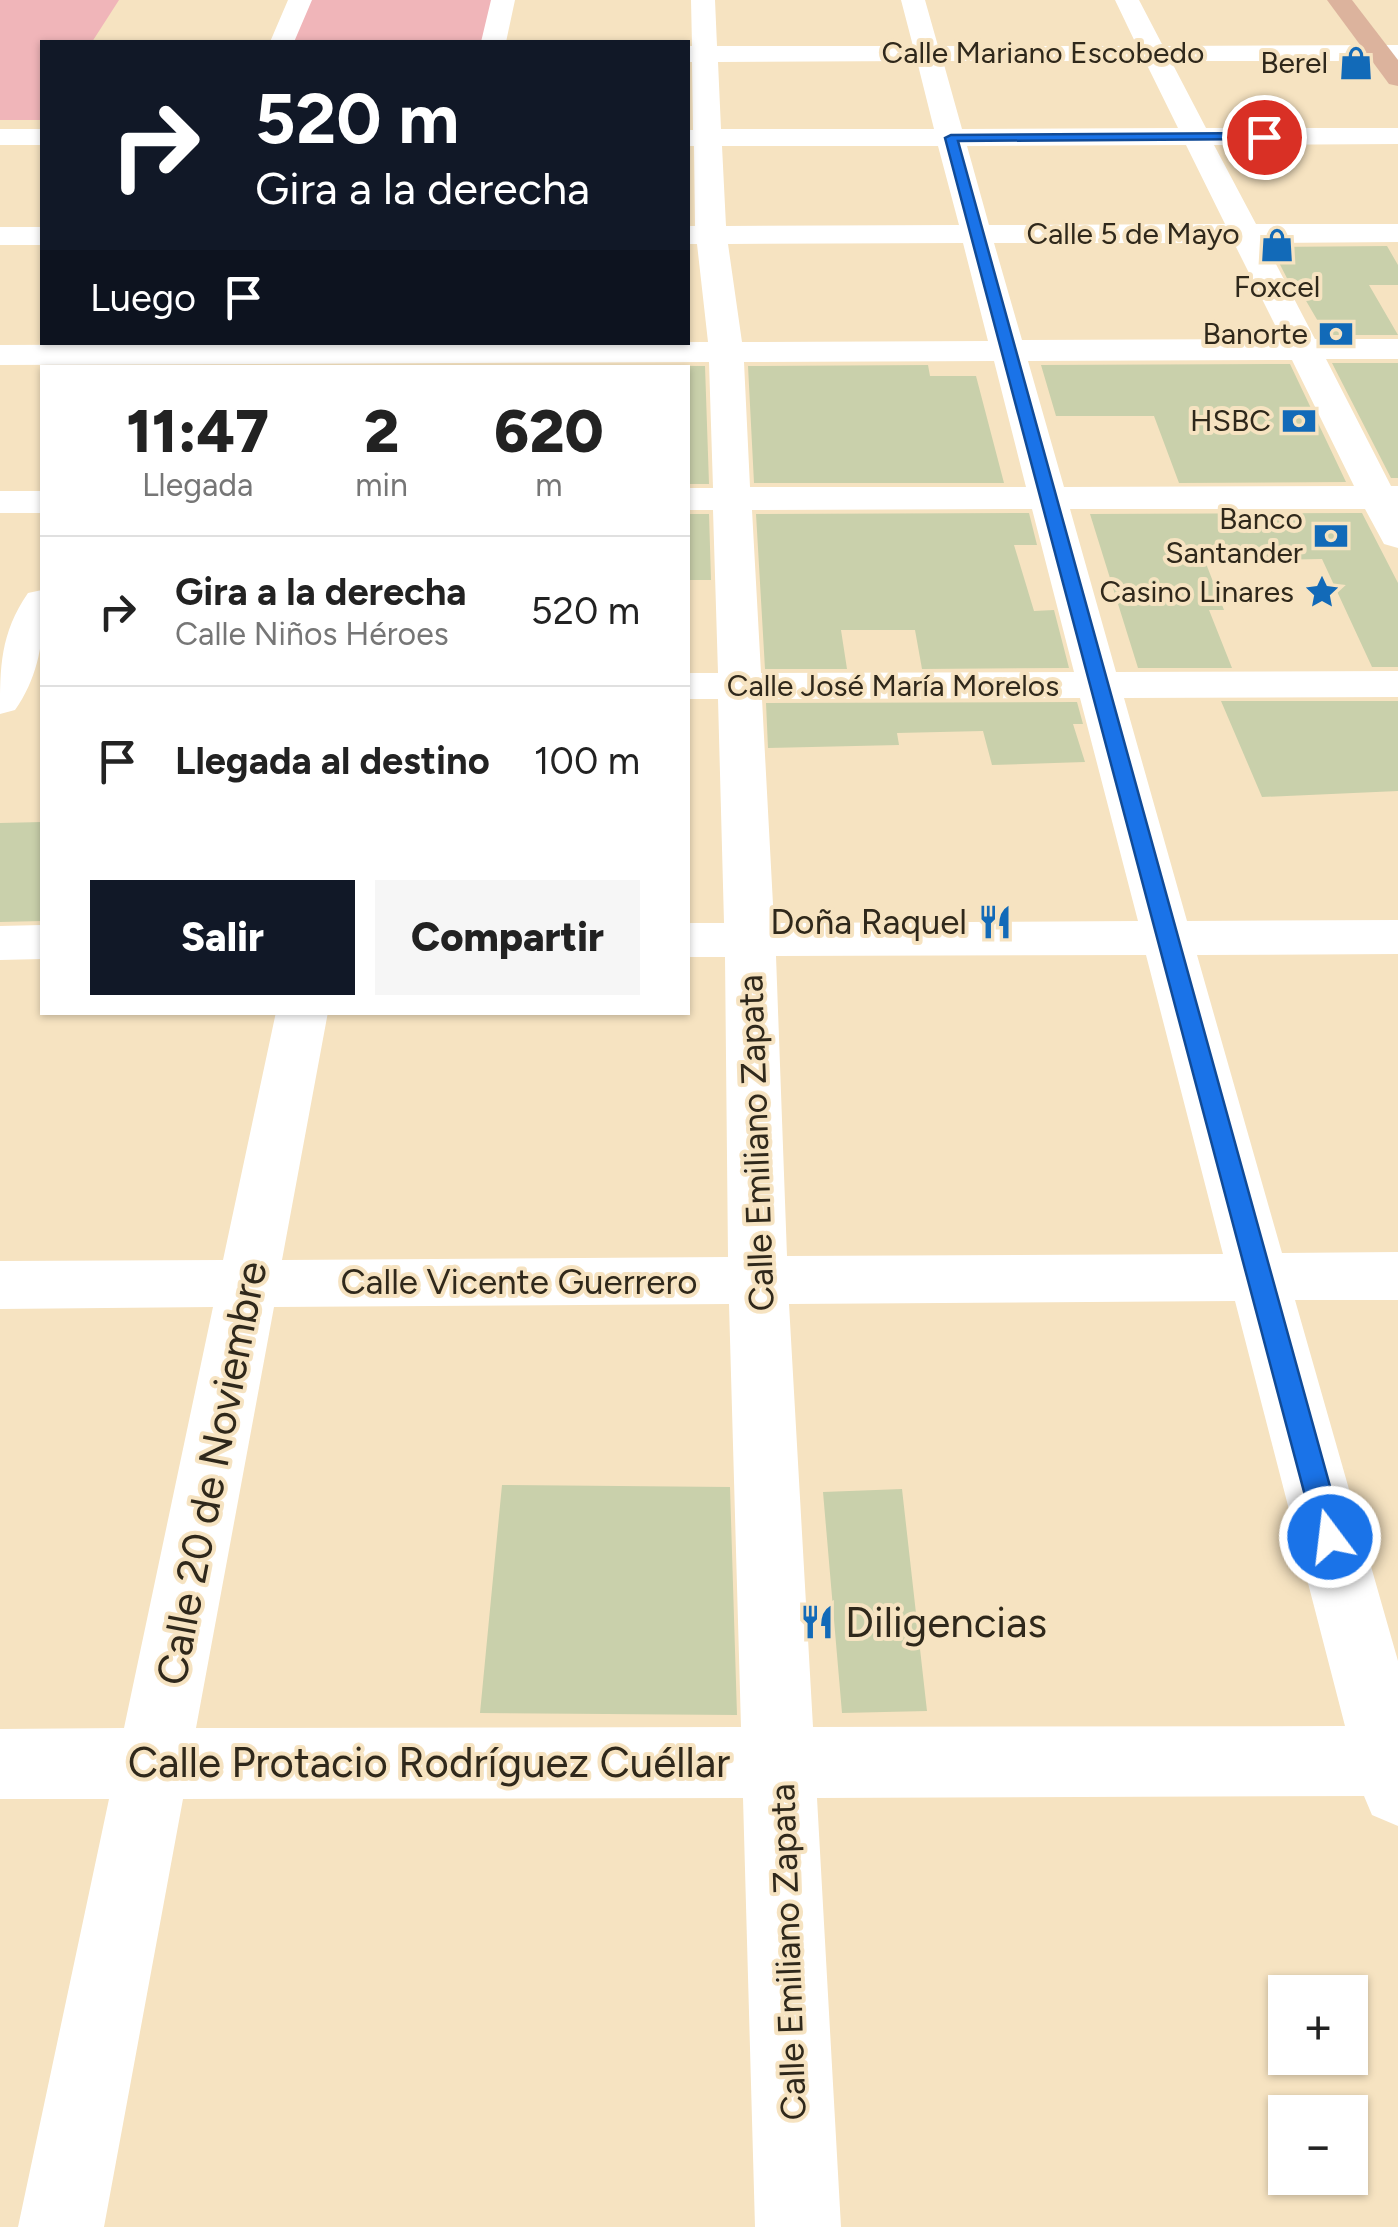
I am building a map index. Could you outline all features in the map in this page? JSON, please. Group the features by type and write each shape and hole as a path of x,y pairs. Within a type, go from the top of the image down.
{"main road":[{"path":"1339,0 1388,52 1398,78"}],"street":[{"path":"283,40 300,0"},
{"path":"494,40 503,0"},
{"name":"Calle Emiliano Zapata","path":"703,0 696,54 700,235 726,352 709,499 713,686 750,940 758,1280 798,2227"},
{"path":"914,0 1395,1770"},
{"path":"1127,0 1304,350 1388,497 1398,536"},
{"name":"Calle Mariano Escobedo","path":"696,54 1388,52"},
{"path":"698,138 1398,136"},
{"path":"0,137 40,137"},
{"name":"Calle 5 de Mayo","path":"700,235 1398,233"},
{"path":"0,236 40,236"},
{"path":"0,354 1398,349"},
{"path":"709,499 1388,497"},
{"path":"0,502 40,502"},
{"path":"12,693 40,608"},
{"name":"Calle José María Morelos","path":"713,686 1398,684"},
{"path":"690,940 1398,936"},
{"path":"0,942 40,942"},
{"name":"Calle 20 de Noviembre","path":"61,2227 301,1015"},
{"name":"Calle Vicente Guerrero","path":"0,1284 1398,1276"},
{"name":"Calle Protacio Rodríguez Cuéllar","path":"0,1764 780,1760 1395,1770"}],"shaded area":[{"path":"0,0 119,0 93,40 40,40 40,120 0,120"},
{"path":"309,0 496,0 486,40 294,40"}],"building":[{"path":"1387,246 1398,265 1398,285 1369,285 1398,335 1326,335 1298,287 1292,288 1271,247"},
{"path":"1332,363 1398,363 1398,478 1391,478"},
{"path":"1290,364 1346,482 1179,483 1154,416 1056,416 1041,365"},
{"path":"928,365 930,376 976,376 1004,483 754,483 748,366"},
{"path":"690,366 705,366 709,484 690,484"},
{"path":"1029,513 1037,545 1014,545 1034,611 1054,610 1069,668 922,669 915,630 841,630 847,669 765,669 756,514"},
{"path":"1362,513 1398,583 1398,667 1372,667 1322,559 1205,561 1224,610 1209,610 1232,668 1138,668 1090,514"},
{"path":"690,514 709,514 711,580 690,580"},
{"path":"1221,701 1398,701 1398,791 1262,797"},
{"path":"1077,702 1083,724 1073,724 1085,762 992,765 983,731 897,733 899,745 768,748 766,703"},
{"path":"40,822 40,921 0,922 0,823"},
{"path":"502,1485 730,1487 737,1715 480,1713"},
{"path":"902,1489 927,1711 842,1713 823,1492"}],"place":[{"name":"Berel","path":"1356,63"},
{"name":"Foxcel","path":"1277,245"},
{"name":"Banorte","path":"1336,334"},
{"name":"HSBC","path":"1299,421"},
{"name":"Banco Santander","path":"1331,536"},
{"name":"Casino Linares","path":"1322,592"},
{"name":"Doña Raquel","path":"995,922"},
{"name":"Diligencias","path":"817,1622"}],"route":[{"path":"1264,137 951,138 1330,1537"}]}
